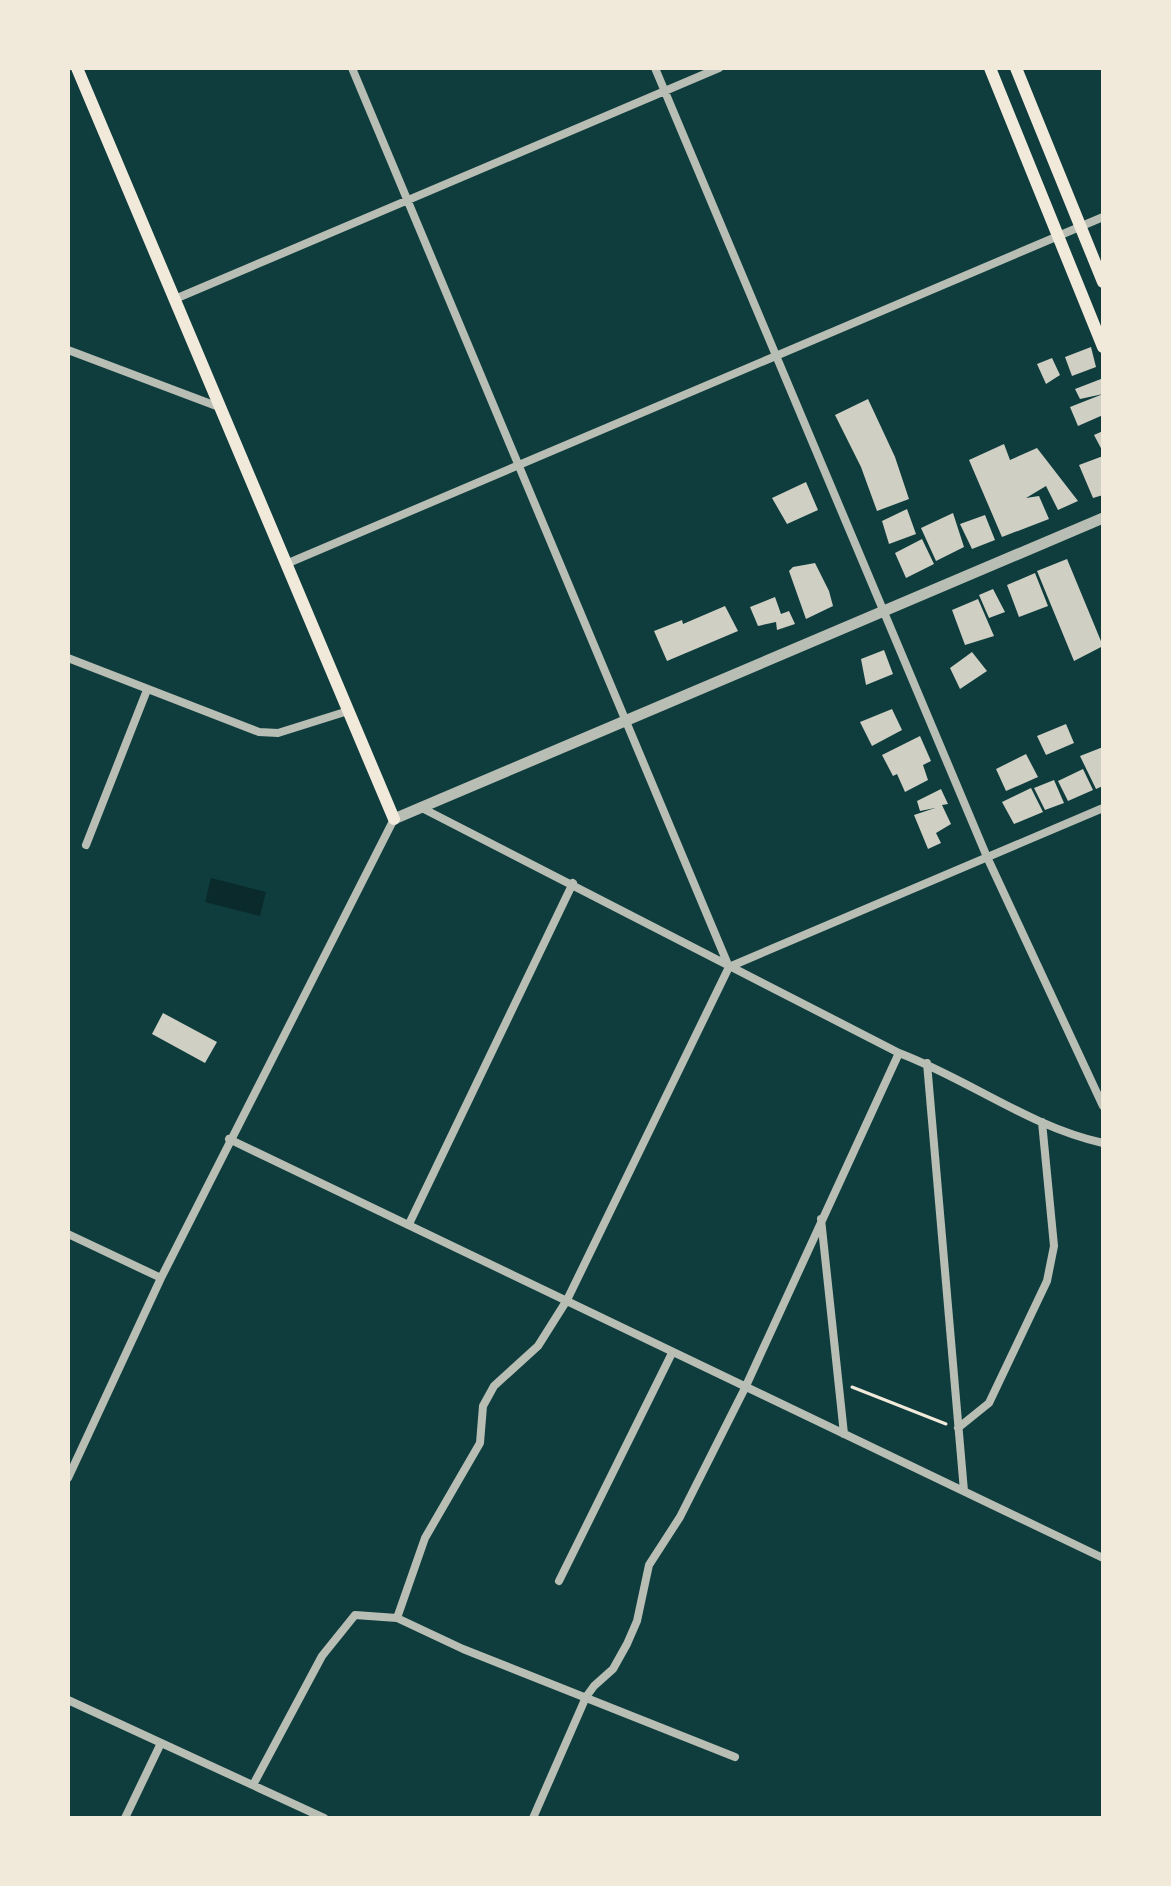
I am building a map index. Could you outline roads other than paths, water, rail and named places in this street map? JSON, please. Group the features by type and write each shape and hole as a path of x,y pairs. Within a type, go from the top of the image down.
{"main road":[{"path":"77,68 394,819"},
{"path":"990,68 1103,347"},
{"path":"1016,68 1103,282"}],"street":[{"path":"352,68 729,967"},
{"path":"655,68 987,857 1103,1106"},
{"path":"175,299 719,68"},
{"path":"286,564 1103,217"},
{"path":"68,350 220,407"},
{"path":"68,1478 229,1139 394,819 1103,518"},
{"path":"68,658 259,732 278,733 348,711"},
{"path":"86,845 147,690"},
{"path":"420,807 899,1053 927,1063 1042,1122 1103,1143"},
{"path":"397,1618 425,1538 480,1443 483,1406 494,1386 538,1346 567,1300 729,967 1103,808"},
{"path":"409,1224 573,883"},
{"path":"533,1818 586,1697 613,1669 627,1644 637,1621 649,1565 680,1517 745,1388 899,1053"},
{"path":"927,1063 964,1491"},
{"path":"958,1428 989,1403 1047,1281 1054,1246 1042,1122"},
{"path":"229,1139 1103,1558"},
{"path":"821,1218 844,1434"},
{"path":"68,1234 161,1278"},
{"path":"559,1581 672,1353"},
{"path":"253,1785 322,1656 355,1615 397,1618 463,1649 735,1757"},
{"path":"68,1700 323,1818"},
{"path":"125,1818 161,1743"}],"water":[{"path":"211,878 266,892 260,916 205,902"}]}
